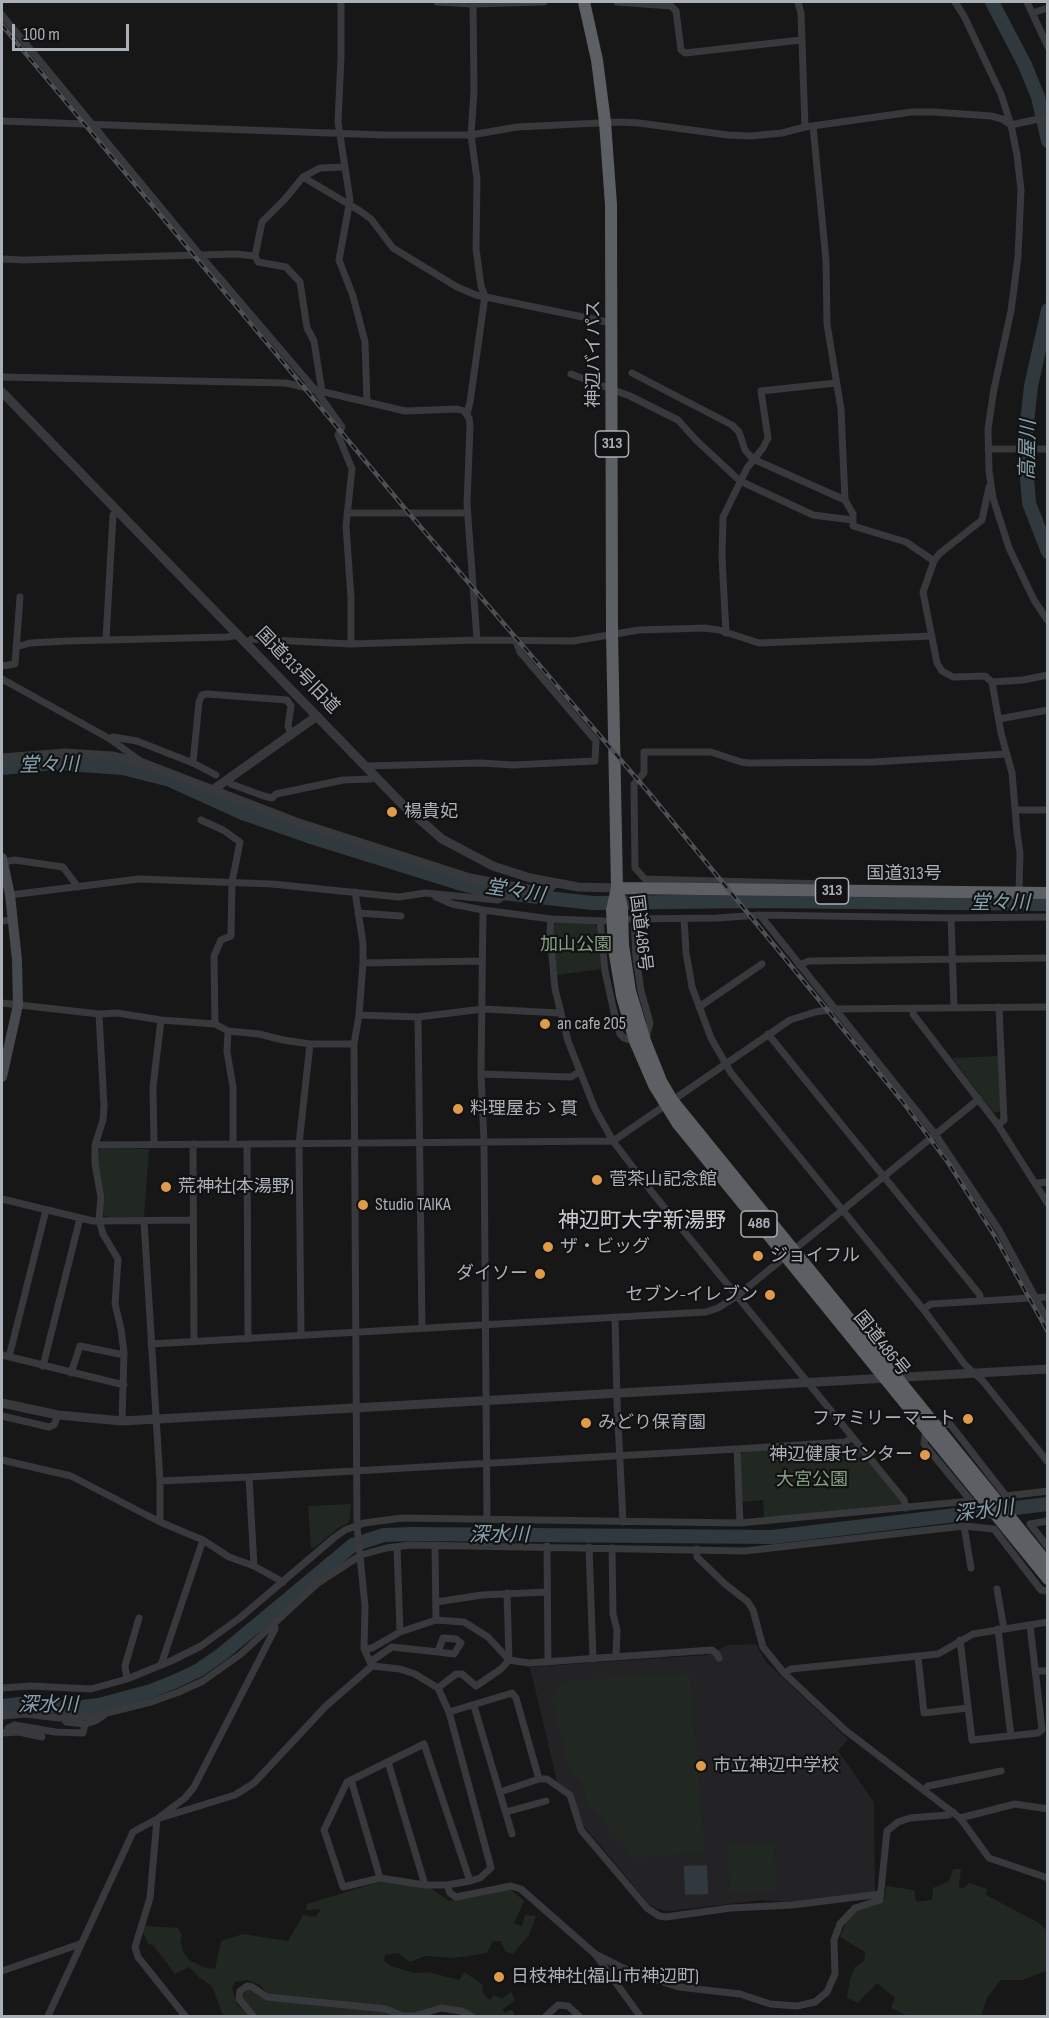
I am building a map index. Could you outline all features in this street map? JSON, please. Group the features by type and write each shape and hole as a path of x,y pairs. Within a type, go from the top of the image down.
{"highway":[{"name":"神辺バイパス","path":"584,2 597,60 605,122 611,205 612,633 617,900"},
{"name":"国道313号","path":"617,900 847,891 1047,893"},
{"name":"国道486号","path":"617,900 614,949 622,996 654,1085 669,1103 678,1124 789,1253 991,1502 1047,1564"},
{"name":"国道486号","path":"1008,1522 1047,1579"}],"main road":[{"path":"2,860 10,895 7,920 17,960 18,1005 2,1077"}],"street":[{"path":"341,2 339,133 349,204 339,260 353,296 365,342 367,402"},
{"path":"437,2 544,2"},
{"path":"617,2 671,6 676,11 681,50 685,53 801,40"},
{"path":"798,2 801,13 801,40 809,127 826,260 827,324 841,409 845,500 852,514 853,526 906,542 934,561"},
{"path":"955,2 989,66 1012,125 1020,190 1018,258 1011,311 988,429 990,485 1010,549 1034,600 1047,621"},
{"path":"1027,2 1047,47"},
{"path":"466,414 470,402 485,296 478,270 476,249 477,179 471,135 474,91 473,3"},
{"path":"1032,13 1047,8"},
{"path":"2,15 200,255 319,392 342,427 339,435 352,469 347,513 351,644"},
{"path":"2,121 339,133 471,135 517,127 605,122 639,123 750,136 782,133 890,114 934,112 991,116 1012,125 1047,117"},
{"path":"319,392 314,341 307,328 300,282 286,267 258,262 255,256 262,222 303,177 320,168 344,167"},
{"path":"303,177 371,219 393,248 476,296 612,323"},
{"path":"2,259 255,256"},
{"path":"632,373 732,425 739,432 745,450 753,459 845,500"},
{"path":"571,374 630,396 678,420 740,481 813,514 852,520"},
{"path":"2,377 286,383 405,411 457,409 464,411 470,426 466,483 477,640"},
{"path":"726,633 722,557 723,517 740,481 768,438 761,391 836,383"},
{"name":"国道313号旧道","path":"2,392 402,804 442,839 493,866 617,900"},
{"path":"989,449 1047,449"},
{"path":"990,485 982,520 934,561 923,592 937,663 942,671 953,677 985,676 993,681 1023,681 1047,675"},
{"path":"106,639 113,515 117,511"},
{"path":"347,513 467,513"},
{"path":"2,666 15,664 20,597"},
{"path":"246,643 252,639 351,644 477,640 573,641 639,630 705,628 720,630 759,643 932,636"},
{"path":"16,647 38,642 239,635"},
{"path":"366,766 481,763 513,765 595,761 596,741 520,652 516,641"},
{"path":"2,679 110,739 140,762"},
{"path":"993,681 1006,754 1012,773 1020,853 1019,892"},
{"path":"193,763 199,702 202,695 287,700 291,706 288,726 291,734"},
{"path":"999,719 1047,710"},
{"path":"214,789 317,716"},
{"path":"110,739 113,737 137,741 193,763 216,775"},
{"path":"847,891 826,884 645,879 635,868 634,815 634,784 644,773 644,752 711,753 748,763 873,762 1006,754"},
{"path":"2,758 65,753 112,756 140,762 214,789 236,801 354,842 470,878 543,892 553,884"},
{"path":"231,784 272,798 276,794 343,780 371,779 375,776"},
{"path":"1016,810 1047,810"},
{"path":"201,820 223,830 240,842 232,882 231,936 221,940 214,956 215,1024"},
{"path":"2,860 63,867 78,887"},
{"path":"10,895 140,879 272,884 399,897 425,893 498,900 501,898 503,885"},
{"path":"355,892 363,943 359,1015 354,1044 357,1530 365,1606 364,1649 371,1664"},
{"path":"425,893 452,904 483,910 551,919 602,921 605,971 620,1034 624,1038 640,1041 650,1023 641,991 632,919 760,915 1047,917"},
{"path":"483,910 481,1074 484,1142 487,1520"},
{"path":"358,913 401,916"},
{"path":"760,915 935,1134 999,1230 1047,1321"},
{"path":"951,918 954,1007"},
{"path":"551,919 555,989 560,1013 579,1072 595,1109 614,1141 651,1191 904,1500 906,1508"},
{"path":"684,919 686,952 692,987 711,1038 730,1073 923,1309 966,1366 1047,1462"},
{"path":"799,965 809,961 1047,958"},
{"path":"363,963 482,961"},
{"path":"699,1007 762,964"},
{"path":"2,1003 215,1024 228,1031 259,1034 310,1044 354,1044"},
{"path":"998,1125 1004,1120 999,1007"},
{"path":"95,1145 614,1141 768,1034 790,1020 815,1012 835,1009 1047,1007"},
{"path":"359,1015 418,1017 483,1009 560,1013"},
{"path":"913,1009 913,1014 998,1125 1047,1204"},
{"path":"99,1014 104,1106 103,1120 95,1145 95,1164 101,1197 99,1220 103,1234 118,1259 115,1305 124,1353 122,1421"},
{"path":"418,1017 422,1328"},
{"path":"154,1144 153,1087 161,1020"},
{"path":"228,1031 227,1052 233,1086 233,1144"},
{"path":"768,1034 980,1295 981,1301"},
{"path":"301,1335 299,1144 310,1044"},
{"path":"481,1074 571,1077 579,1072"},
{"path":"151,1344 615,1317 706,1311 718,1308 737,1296 979,1099"},
{"path":"193,1144 194,1341"},
{"path":"247,1144 248,1339"},
{"path":"1036,1183 1047,1182"},
{"path":"2,1199 80,1218 144,1221 193,1220"},
{"path":"46,1210 5,1356 124,1385"},
{"path":"44,1366 80,1218"},
{"path":"144,1221 160,1481 160,1522"},
{"path":"923,1309 931,1304 1047,1297"},
{"path":"615,1317 616,1393 623,1522"},
{"path":"71,1373 80,1346 124,1353"},
{"path":"2,1403 58,1415 122,1421 1047,1369"},
{"path":"2,1416 49,1428 54,1425 58,1415"},
{"path":"2,1688 31,1686 91,1689 127,1679 161,1665 201,1646 283,1582 335,1536 345,1530 357,1530 364,1523 402,1518 740,1523 971,1501 924,1444 931,1426 950,1424 1006,1496 1047,1491"},
{"path":"160,1481 249,1478 737,1449 845,1442 852,1438"},
{"path":"737,1449 740,1523"},
{"path":"2,1460 71,1476 283,1582"},
{"path":"249,1478 254,1566"},
{"path":"1047,1521 1030,1524 1047,1547"},
{"path":"964,1526 971,1568"},
{"path":"2,1716 25,1714 64,1718 106,1714 151,1702 203,1681 241,1654 318,1583 361,1552 397,1546 547,1546 745,1551 964,1526 994,1529 1041,1590 1047,1591"},
{"path":"161,1665 202,1540"},
{"path":"435,1545 436,1620"},
{"path":"397,1546 400,1632"},
{"path":"547,1546 548,1662"},
{"path":"589,1547 593,1659"},
{"path":"612,1548 613,1614 617,1630 616,1656"},
{"path":"697,1549 697,1557 724,1584 748,1602 753,1610 763,1647 784,1673 845,1730 960,1818 988,1858 1047,1878"},
{"path":"997,1589 1011,1736"},
{"path":"436,1602 482,1595 547,1592"},
{"path":"438,1688 456,1674 462,1674 476,1686 501,1669 508,1660 507,1593"},
{"path":"127,1679 125,1666 139,1618"},
{"path":"364,1649 372,1648 400,1632 436,1620 464,1622 488,1637 508,1660 529,1663 712,1650 719,1658"},
{"path":"784,1673 791,1670 938,1654 973,1634 1047,1622"},
{"path":"185,2016 138,1957 135,1947 150,1898 158,1819 185,1798 194,1787 275,1629 274,1623"},
{"path":"960,1640 972,1740 1038,1733 1042,1730 1030,1625"},
{"path":"48,2016 133,1832 158,1819 235,1795 254,1783 326,1706 392,1647 438,1652"},
{"path":"918,1657 924,1713 968,1708"},
{"path":"371,1664 415,1674 438,1688 449,1712 491,1868 480,1878 470,1881 447,1885 425,1885 380,1878 344,1887 324,1830 347,1782 424,1744 470,1881"},
{"path":"1035,1671 1047,1671"},
{"path":"449,1712 512,1693 516,1698 539,1779"},
{"path":"474,1706 512,1834"},
{"path":"64,1718 66,1722 85,1724 106,1714"},
{"path":"4,1732 15,1725 55,1732 87,1732 85,1724"},
{"path":"4,1732 19,1732 42,1737"},
{"path":"388,1762 425,1885"},
{"path":"924,1790 928,1786 1001,1771"},
{"path":"500,1792 539,1779 547,1779 570,1796 580,1830 647,1908 659,1916 731,1908 792,1905 881,1894"},
{"path":"351,1780 380,1878"},
{"path":"506,1812 546,1801"},
{"path":"960,1818 1015,1804 1047,1809"},
{"path":"595,1954 631,1972 679,1987 740,1994 770,2004 797,2006 815,2002 827,1992 835,1974 834,1940 840,1924 855,1908 880,1900 888,1831 898,1822 910,1818 948,1815 953,1812"},
{"path":"447,1885 450,1893 456,1897 511,1886 522,1889 595,1954 640,2016"},
{"path":"2,1971 80,1944"},
{"path":"253,2016 239,1999 240,1991 247,1986 267,1997 386,2009 402,2016 415,2016 441,2008 461,2011 471,2016"},
{"path":"546,2016 558,2004 568,2006 579,2016"}],"shaded area":[{"name":"市立神辺中学校","path":"756,1644 766,1662 848,1739 838,1751 874,1802 875,1893 789,1902 763,1900 669,1911 658,1909 649,1904 580,1821 573,1794 557,1782 530,1667 707,1655 728,1645"},
{"path":"707,1865 708,1894 685,1895 684,1866"}],"green space":[{"name":"加山公園","path":"558,921 593,923 597,927 601,969 557,975 552,927"},
{"path":"998,1056 1001,1111 994,1113 952,1058"},
{"path":"101,1149 149,1149 144,1217 107,1217 103,1214 105,1196 98,1165 98,1154"},
{"name":"大宮公園","path":"854,1445 901,1501 901,1504 764,1518 763,1500 742,1502 740,1456 744,1451"},
{"path":"351,1504 348,1523 311,1548 308,1506"},
{"path":"689,1673 705,1852 635,1858 586,1801 583,1784 569,1769 552,1698 563,1681"},
{"path":"774,1843 776,1890 730,1892 728,1845"},
{"path":"953,1869 961,1869 959,1887 962,1889 969,1883 987,1889 986,1895 1039,1923 1047,1931 1047,1971 1022,1980 1001,1980 987,1998 981,2016 908,2016 891,2008 895,1998 877,1983 858,2003 847,1998 850,1979 855,1967 864,1961 865,1952 840,1937 846,1923 856,1910 885,1899 886,1886 914,1890 916,1902 932,1900 933,1888 949,1881"},
{"path":"379,1882 429,1887 449,1901 510,1889 524,1901 514,1923 522,1926 525,1915 536,1916 529,1935 513,1954 506,1952 500,1941 493,1941 487,1953 454,1958 425,1956 410,1962 398,1953 385,1955 384,1961 391,1966 414,1973 428,1972 459,1980 464,1972 482,1984 483,1993 490,2000 494,1995 502,1999 511,1992 515,2000 503,2009 504,2013 512,2010 515,2016 474,2016 445,2006 401,2014 386,2007 268,1994 260,1985 247,1980 235,1982 232,1988 237,2005 251,2016 226,2016 222,2013 212,1986 189,1967 175,1974 153,1945 148,1944 143,1932 145,1926 178,1928 182,1935 180,1941 184,1953 189,1960 203,1967 215,1969 221,1941 243,1934 288,1941 303,1915 316,1917 321,1909 306,1910 307,1904"},
{"path":"250,1990 263,1999 384,2010 400,2016 257,2016 242,2000 245,1991"}],"waterway":[{"name":"高屋川","path":"992,2 1025,65 1038,97 1048,141"},
{"name":"高屋川","path":"1048,310 1031,386 1026,432 1029,503 1048,552"},
{"name":"堂々川","path":"2,768 53,763 123,768 170,780 245,814 308,836 493,892 593,903 754,901 1048,904"},
{"name":"深水川","path":"2,1706 20,1704 74,1708 99,1705 151,1691 176,1681 199,1670 222,1654 353,1545 384,1535 772,1537 1048,1504"}],"railway":[{"path":"2,25 407,511 650,794 902,1101 949,1164 996,1238 1048,1332"}],"place":[{"name":"楊貴妃","path":"392,812"},
{"name":"an cafe 205","path":"545,1024"},
{"name":"料理屋おゝ貫","path":"458,1109"},
{"name":"菅茶山記念館","path":"597,1180"},
{"name":"荒神社(本湯野)","path":"166,1187"},
{"name":"Studio TAIKA","path":"363,1205"},
{"name":"ザ・ビッグ","path":"548,1247"},
{"name":"ジョイフル","path":"758,1256"},
{"name":"ダイソー","path":"540,1274"},
{"name":"セブン-イレブン","path":"770,1295"},
{"name":"ファミリーマート","path":"968,1419"},
{"name":"みどり保育園","path":"586,1423"},
{"name":"神辺健康センター","path":"925,1455"},
{"name":"市立神辺中学校","path":"701,1766"},
{"name":"日枝神社(福山市神辺町)","path":"499,1977"}],"district":[{"name":"神辺町大字新湯野","path":"642,1222"}]}
